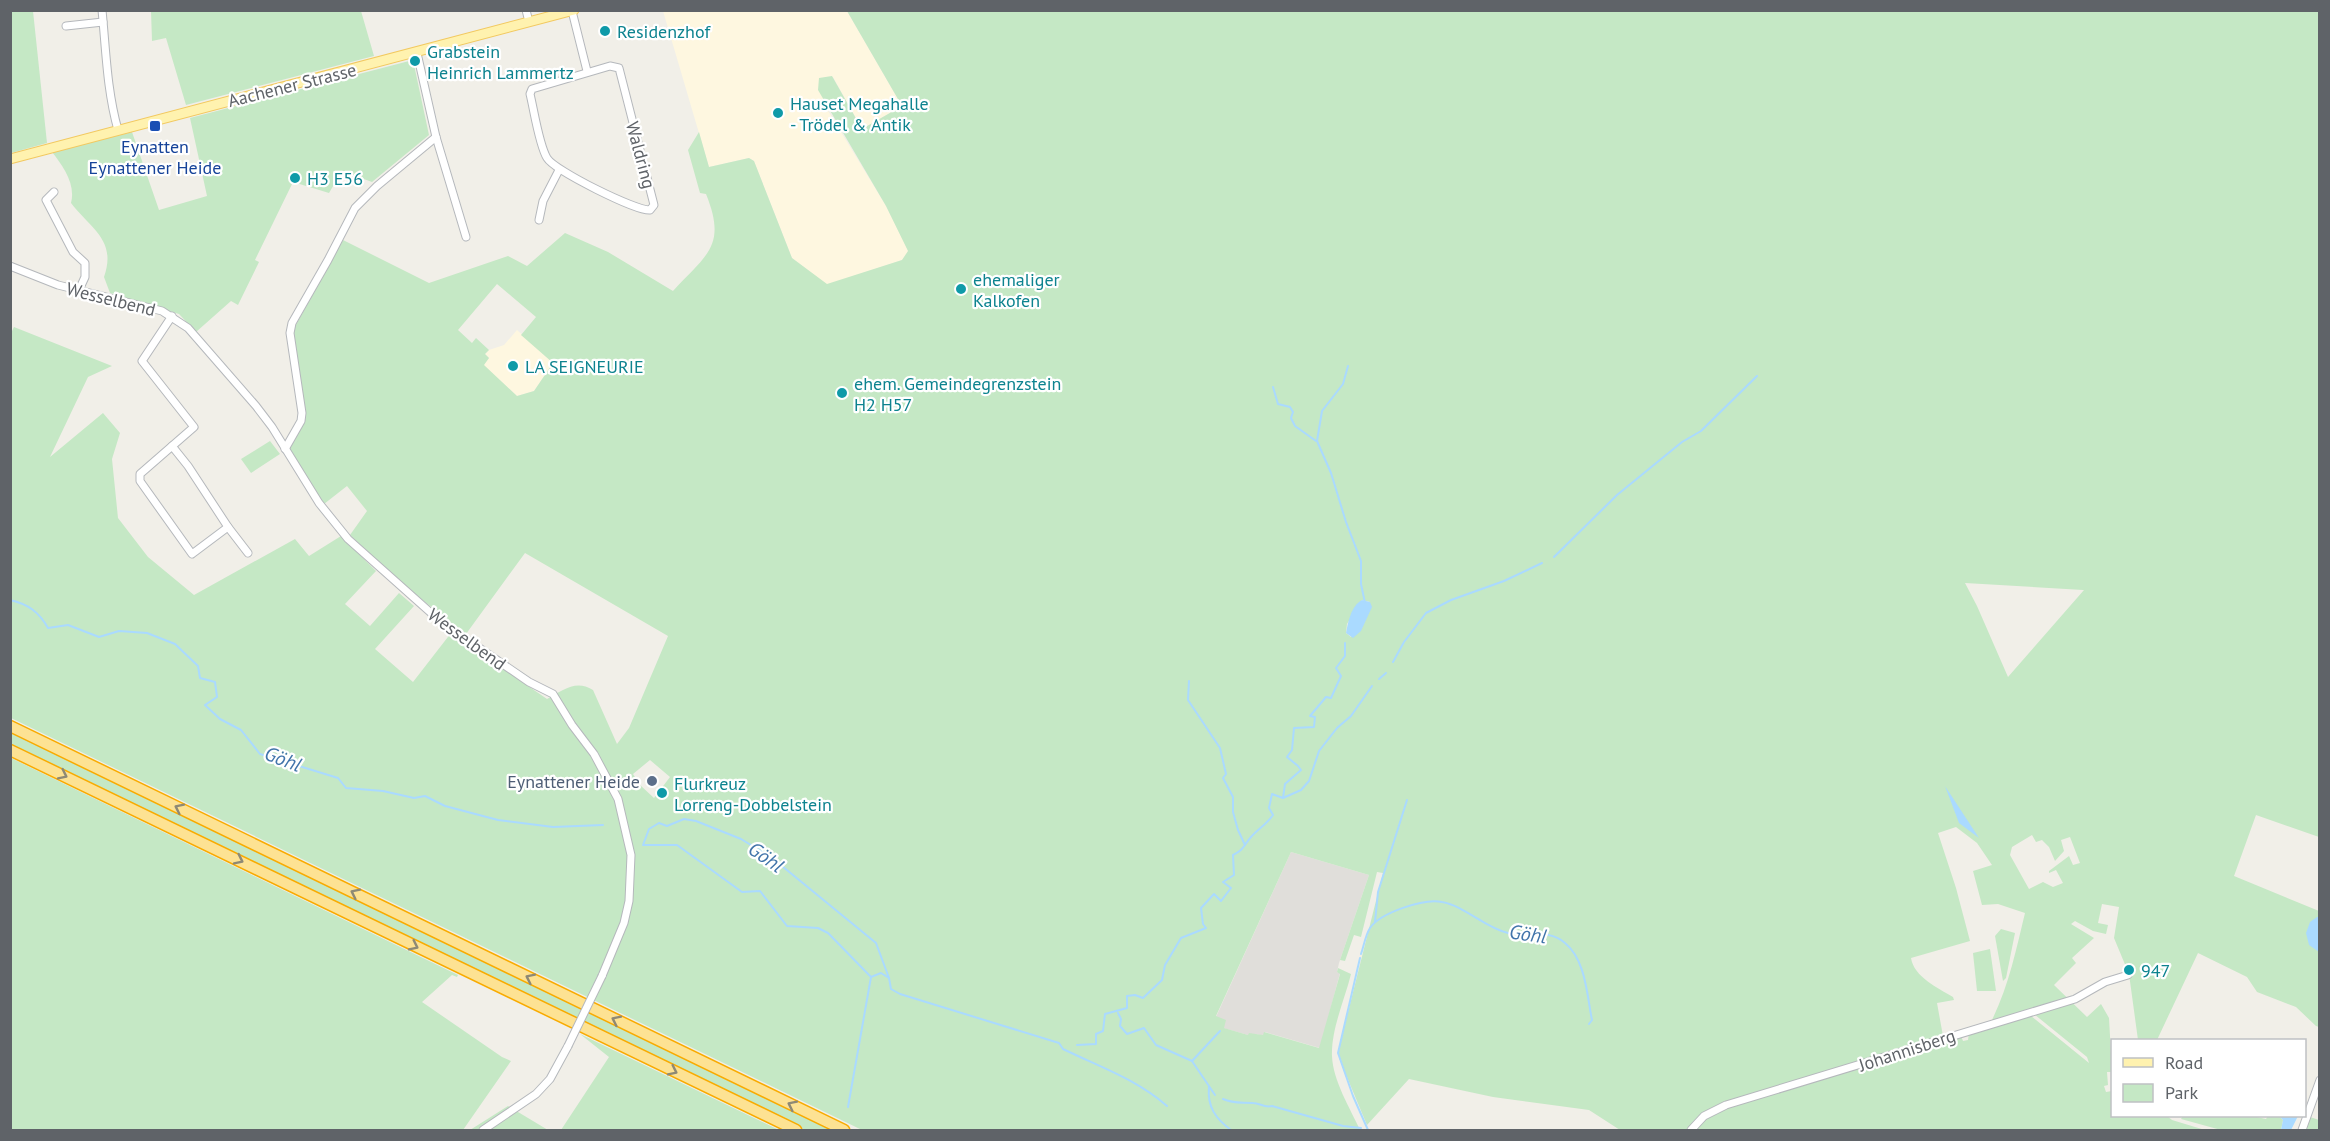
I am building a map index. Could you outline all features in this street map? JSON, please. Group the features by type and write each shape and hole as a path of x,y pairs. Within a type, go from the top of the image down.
{"highway":[{"path":"10,726 844,1131"},
{"path":"10,750 796,1131"}],"main road":[{"name":"Aachener Strasse","path":"10,159 573,11"}],"street":[{"path":"102,10 107,77 118,130"},
{"path":"526,10 529,22"},
{"path":"573,11 587,71"},
{"path":"66,26 103,22"},
{"path":"417,53 436,137 466,237"},
{"name":"Waldring","path":"610,66 619,68 654,205 650,210 634,207 559,170 546,156 530,94 532,89 587,71 610,66"},
{"path":"285,448 301,422 290,333 292,322 355,208 436,137"},
{"path":"539,220 543,201 559,170"},
{"path":"54,192 46,200 73,252 86,263 87,268 79,290"},
{"name":"Wesselbend","path":"10,266 40,280 116,298 172,316 188,328 256,406 319,503 348,539 440,621 529,682 553,694 598,761 618,799 629,842 631,871 629,901 624,923 602,976 550,1079 536,1094 483,1131"},
{"path":"172,316 142,361 194,427 140,474 145,491 192,554 228,527"},
{"path":"172,446 188,465 228,527 248,553"},
{"name":"Johannisberg","path":"1691,1131 1704,1116 1726,1105 2075,999 2105,982 2128,975"},
{"path":"2302,1131 2319,1080"}],"shaded area":[{"path":"663,11 847,11 902,106 862,129 833,77 827,109 886,206 909,252 902,260 827,285 792,258 754,161 749,158 709,167"},
{"path":"517,330 553,363 534,391 517,396 483,365 489,358 485,354 489,350 504,345"},
{"path":"1291,852 1369,875 1339,963 1337,972 1340,973 1320,1048 1265,1032 1263,1036 1248,1035 1223,1028 1216,1017"}],"green space":[{"path":"11,10 33,11 47,143 11,153"},
{"path":"151,11 361,11 374,56 186,105 166,38 152,41"},
{"path":"847,11 2319,11 2319,837 2256,815 2234,876 2319,911 2319,1027 2296,1007 2257,992 2247,977 2198,953 2157,1039 2138,1039 2129,974 2114,938 2119,907 2102,904 2098,923 2108,925 2106,934 2093,931 2075,921 2071,924 2094,938 2072,958 2076,963 2054,985 2087,1017 2101,1004 2109,1018 2111,1072 2107,1072 2108,1085 2104,1086 2106,1092 2111,1091 2111,1117 2168,1117 2205,1130 1694,1130 1719,1110 1961,1036 1963,1041 1968,1040 1969,1033 2031,1016 2089,1063 2087,1057 2029,1010 1992,1020 2008,981 2025,913 1998,904 1982,905 1973,871 1992,865 1977,843 1956,827 1938,833 1970,941 1911,958 1913,965 1922,976 1953,997 1954,1000 1937,1003 1943,1036 1719,1104 1704,1113 1689,1130 1620,1130 1589,1110 1493,1097 1409,1079 1367,1125 1339,1058 1339,1048 1383,873 1377,872 1361,937 1354,935 1345,961 1340,960 1369,875 1291,852 1216,1016 1226,1020 1224,1028 1248,1035 1249,1033 1263,1035 1264,1032 1319,1048 1340,974 1337,972 1338,968 1351,974 1336,1025 1332,1056 1335,1075 1360,1130 862,1130 11,718 10,335 14,327 112,366 88,377 50,457 103,413 120,433 112,459 118,518 148,557 194,595 295,539 309,556 341,536 376,571 345,604 370,626 399,593 414,606 375,649 413,682 451,633 547,699 564,689 575,686 593,690 617,744 629,728 668,636 525,553 466,634 421,599 350,535 367,511 347,486 324,504 285,442 300,419 292,332 343,240 429,283 508,256 527,266 565,233 608,252 673,291 704,258 714,238 712,212 706,194 700,193 688,150 699,132 709,167 749,158 754,161 792,258 827,284 902,260 908,251 886,206 818,90 819,78 832,76 862,129 902,106","holes":["497,284 536,317 521,335 553,363 534,391 517,396 484,365 489,358 485,354 489,350 476,338 472,343 458,330","1965,583 2084,590 2008,677","1362,600 1370,602 1351,637 1346,633 1347,624","650,760 670,777 654,798 640,785 633,774","2032,835 2036,842 2042,840 2049,847 2055,861 2064,851 2061,840 2070,837 2080,863 2073,865 2069,856 2049,871 2049,873 2056,870 2063,883 2053,887 2043,882 2029,889 2010,855 2012,847"]},
{"path":"413,60 429,135 372,182 342,171 329,193 293,182 255,260 259,262 238,305 231,301 196,332 179,314 110,293 104,277 107,264 105,244 71,203 70,182 52,152 132,132 159,210 207,196 190,118"},
{"path":"270,441 280,454 251,473 241,459"},
{"path":"10,730 836,1130 805,1130 11,747"},
{"path":"11,758 458,975 457,977 452,975 422,1002 511,1061 463,1130 11,1130"},
{"path":"2001,929 2015,933 2006,978 2003,981 1995,936"},
{"path":"1990,949 1996,991 1977,991 1973,953"},
{"path":"580,1034 779,1130 561,1130 609,1057"},
{"path":"508,1106 548,1130 470,1130"},
{"path":"2182,1117 2266,1119 2280,1117 2283,1120 2281,1130 2221,1130 2181,1119"},
{"path":"2310,1117 2319,1120 2319,1130 2305,1130"}],"water":[{"path":"1362,600 1370,602 1372,607 1361,631 1353,638 1346,633 1348,624 1353,610"},
{"path":"1945,786 1979,838 1959,823"},
{"path":"2319,917 2319,952 2309,945 2306,933 2310,922"},
{"path":"2280,1117 2298,1117 2291,1130 2281,1130 2283,1120"}],"waterway":[{"path":"1348,366 1343,384 1322,411 1317,441 1331,473 1361,561 1361,584 1365,603"},
{"path":"1554,557 1617,495 1682,442 1701,431 1757,376"},
{"path":"1273,387 1278,404 1290,407 1293,412 1291,418 1295,426 1316,441"},
{"path":"1393,662 1404,642 1426,613 1451,600 1504,581 1542,563"},
{"name":"Göhl","path":"10,600 32,610 41,617 48,628 68,625 99,637 119,631 147,633 175,644 198,666 200,678 215,682 217,697 205,705 220,719 241,730 260,754 338,778 346,788 383,791 414,798 425,796 445,806 498,820 553,827 603,825"},
{"name":"Göhl","path":"1077,1045 1096,1044 1096,1034 1103,1031 1105,1014 1127,1008 1127,996 1135,995 1143,998 1162,980 1165,965 1181,938 1206,928 1203,924 1201,908 1214,894 1221,901 1231,888 1223,882 1234,875 1233,855 1273,815 1269,808 1272,794 1283,798 1285,784 1301,770 1287,757 1292,750 1294,728 1314,727 1315,717 1310,716 1326,697 1331,698 1341,676 1336,668 1345,656 1345,643"},
{"path":"1379,679 1386,673"},
{"name":"Göhl","path":"1189,681 1188,700 1220,748 1226,774 1223,778 1233,797 1233,812 1245,845"},
{"path":"1283,798 1301,790 1309,781 1319,751 1337,728 1351,716 1372,686"},
{"name":"Göhl","path":"1375,922 1378,892 1407,800"},
{"name":"Göhl","path":"871,977 828,933 818,928 787,926 760,891 742,892 677,845 643,845 649,829 659,823 667,826 684,819 696,821 741,839 771,857 876,943 889,978"},
{"name":"Göhl","path":"1361,954 1370,928 1383,917 1425,902 1450,904 1491,927 1508,933 1552,936 1565,943 1572,950 1581,969 1592,1020 1589,1024"},
{"path":"1360,958 1338,1053 1368,1130"},
{"name":"Göhl","path":"871,977 881,973 889,978 891,989 900,994 1059,1043 1063,1049 1143,1088 1167,1106"},
{"name":"Göhl","path":"848,1107 871,977"},
{"name":"Göhl","path":"1118,1013 1121,1019 1120,1026 1127,1034 1144,1028 1156,1045 1192,1061 1220,1031"},
{"path":"1192,1061 1215,1095"},
{"name":"Göhl","path":"1209,1087 1209,1101 1214,1112 1231,1130"},
{"path":"1223,1099 1272,1106 1343,1126 1361,1128"}],"place":[{"name":"Residenzhof","path":"605,31"},
{"name":"Grabstein Heinrich Lammertz","path":"415,61"},
{"name":"Hauset Megahalle - Trödel & Antik","path":"778,113"},
{"name":"Eynatten Eynattener Heide","path":"155,126"},
{"name":"H3 E56","path":"295,178"},
{"name":"ehemaliger Kalkofen","path":"961,289"},
{"name":"LA SEIGNEURIE","path":"513,366"},
{"name":"ehem. Gemeindegrenzstein H2 H57","path":"842,393"},
{"name":"Eynattener Heide","path":"652,781"},
{"name":"Flurkreuz Lorreng-Dobbelstein","path":"662,793"},
{"name":"947","path":"2129,970"}]}
